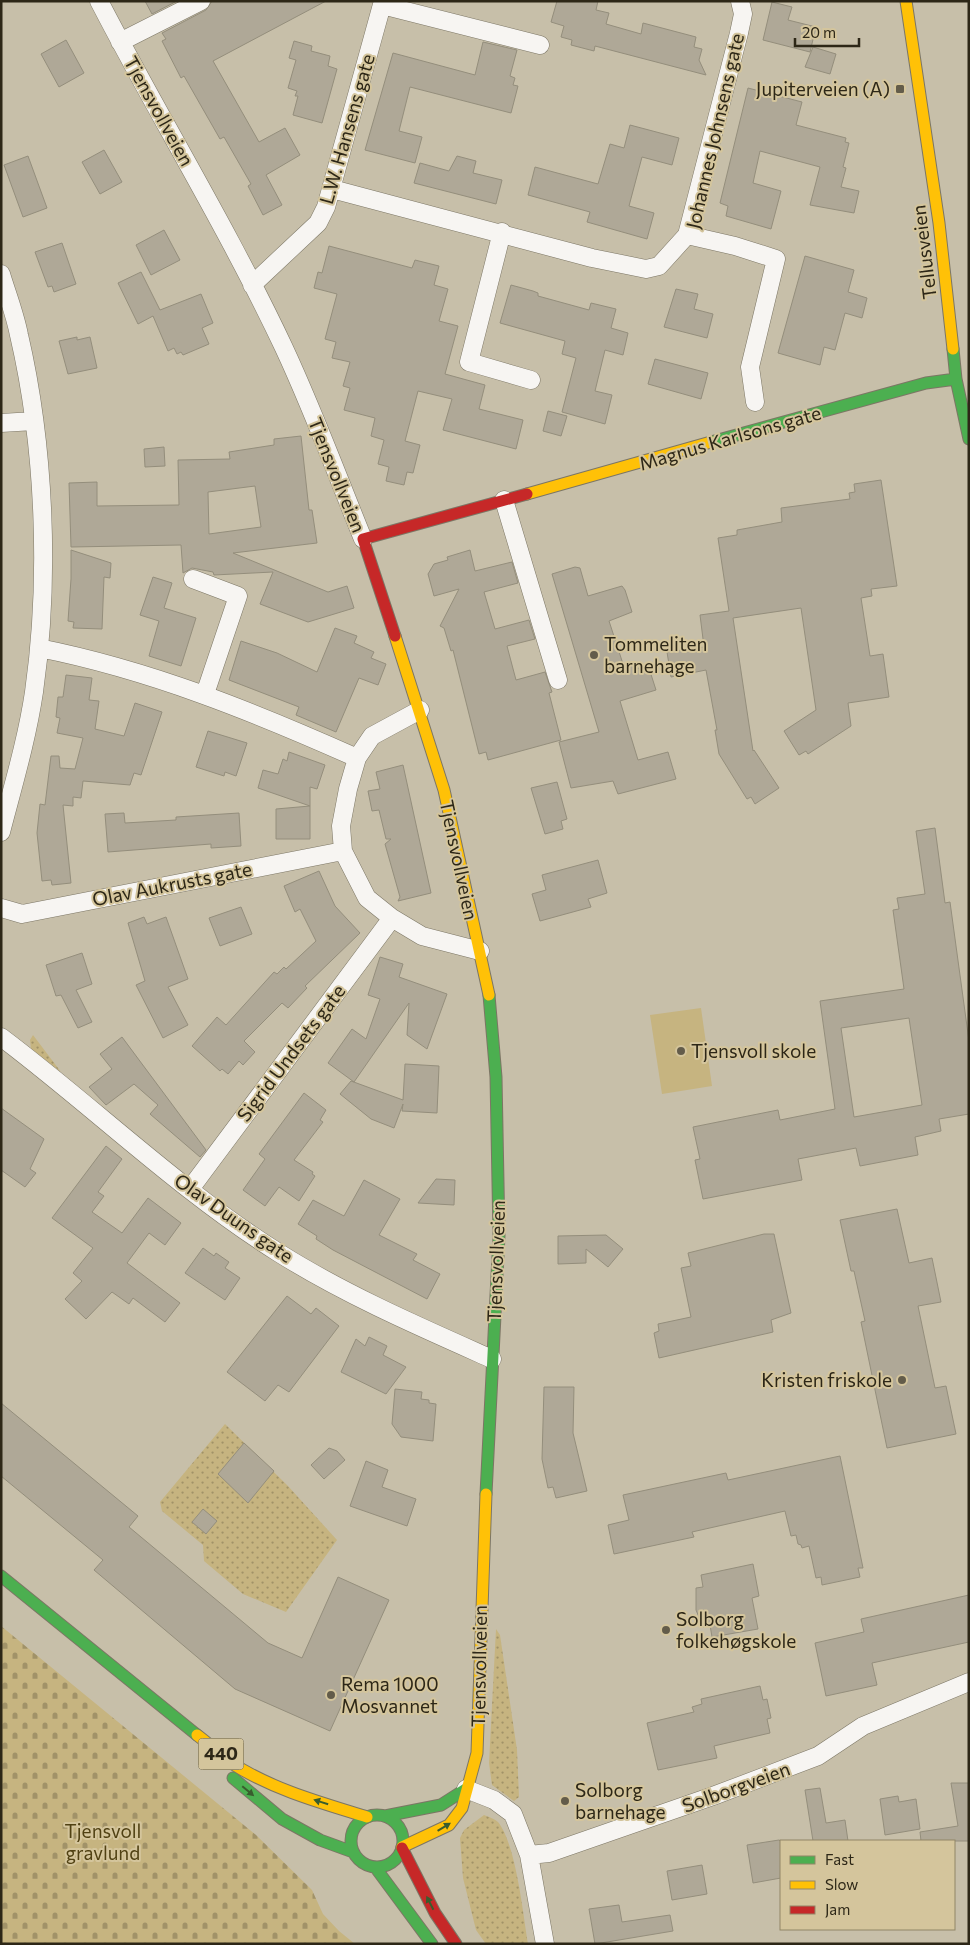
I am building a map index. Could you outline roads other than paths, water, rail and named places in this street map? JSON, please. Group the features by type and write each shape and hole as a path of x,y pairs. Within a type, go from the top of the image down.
{"street":[{"name":"Tjensvollveien","path":"99,1 120,42 166,121 252,285 302,390 363,540 420,710 444,790 491,1002 496,1076 499,1236 481,1592 478,1753 462,1808 449,1825 402,1848"},
{"path":"120,42 201,1"},
{"name":"Johannes Johnsens gate","path":"740,1 742,14 739,33 687,235 735,246 776,259 750,367 755,402"},
{"name":"Tellusveien","path":"906,1 937,214 956,379 969,439"},
{"name":"L.W. Hansens gate","path":"252,285 318,223 332,189 382,3 540,46"},
{"path":"332,189 502,232 601,260 646,269 659,266 687,235"},
{"path":"502,232 469,362 531,380"},
{"path":"1,274 19,335 34,420 39,457 42,572 34,693 1,832"},
{"name":"Magnus Karlsons gate","path":"363,540 926,383 956,379"},
{"path":"1,423 34,420"},
{"path":"504,500 558,680"},
{"path":"193,580 238,596 205,694"},
{"path":"38,648 79,656 205,694 357,758"},
{"path":"420,710 372,736 357,758 348,789 342,826 343,851 367,898 392,918 422,936 480,951"},
{"name":"Olav Aukrusts gate","path":"1,908 22,914 343,851"},
{"name":"Sigrid Undsets gate","path":"190,1189 392,918"},
{"name":"Olav Duuns gate","path":"1,1037 43,1068 190,1189 279,1253 400,1319 492,1359"},
{"name":"440","path":"1,1576 232,1763 256,1779 297,1795 368,1816 385,1816"},
{"name":"440","path":"96,1652 223,1770 282,1819 320,1840 353,1852 362,1863 375,1867 432,1944"},
{"name":"Solborgveien","path":"529,1855 549,1853 593,1838 818,1756 863,1726 969,1682"},
{"path":"385,1816 441,1805 466,1789 494,1800 513,1814 529,1855 545,1944"},
{"path":"353,1852 351,1835 354,1827 368,1816"},
{"path":"385,1816 392,1820 401,1832 402,1848 435,1913 456,1944"},
{"path":"375,1867 392,1863 402,1848"}],"place":[{"name":"Jupiterveien (A)","path":"900,89"},
{"name":"Tommeliten barnehage","path":"594,655"},
{"name":"Tjensvoll skole","path":"681,1051"},
{"name":"Kristen friskole","path":"902,1380"},
{"name":"Solborg folkehøgskole","path":"666,1630"},
{"name":"Rema 1000 Mosvannet","path":"331,1695"},
{"name":"Solborg barnehage","path":"565,1801"}],"park label":[{"name":"Tjensvoll gravlund","path":"103,1842"}]}
